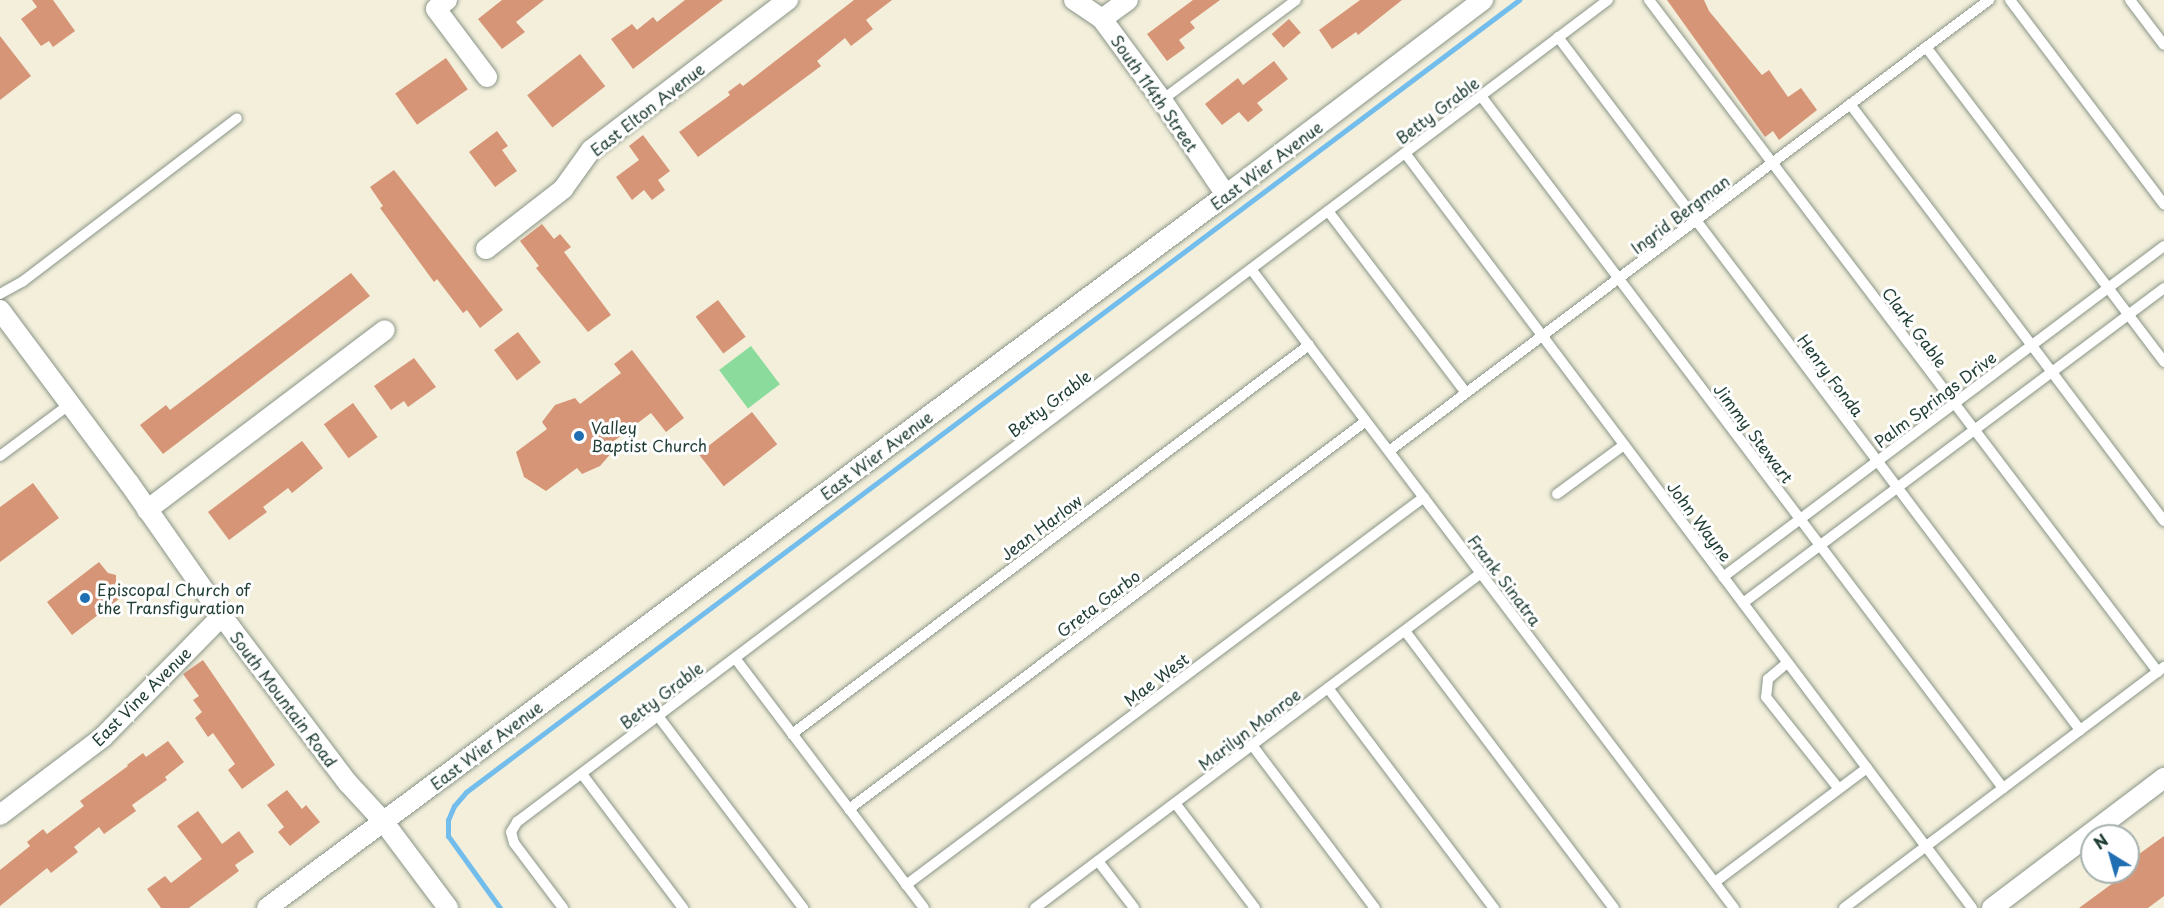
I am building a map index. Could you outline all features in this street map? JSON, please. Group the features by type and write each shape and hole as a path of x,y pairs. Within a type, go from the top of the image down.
{"street":[{"name":"East Elton Avenue","path":"486,249 563,189 591,150 788,0"},
{"name":"South 114th Street","path":"1074,0 1102,19 1162,100 1227,195"},
{"path":"1102,19 1128,0"},
{"name":"East Wier Avenue","path":"267,908 1227,195 1483,0"},
{"path":"441,4 487,77"},
{"name":"South Mountain Road","path":"0,310 222,616 348,783 382,821 448,908"},
{"path":"147,510 385,330"},
{"name":"East Vine Avenue","path":"0,815 103,736 222,616"},
{"path":"1992,908 2164,778"}],"lane":[{"path":"1162,100 1296,0"},
{"name":"Betty Grable","path":"563,908 514,843 511,832 517,822 1608,0"},
{"name":"Clark Gable","path":"1649,0 1954,404 2161,670"},
{"name":"Ingrid Bergman","path":"1389,452 1989,0"},
{"path":"2010,0 2164,204"},
{"path":"2130,0 2164,45"},
{"name":"Henry Fonda","path":"1558,37 2080,730"},
{"path":"1926,47 2164,362"},
{"name":"Jimmy Stewart","path":"1481,96 2003,788"},
{"path":"1850,104 2164,521"},
{"path":"0,294 22,282 237,118"},
{"name":"John Wayne","path":"1405,153 1972,908"},
{"path":"1328,211 1466,393"},
{"name":"Palm Springs Drive","path":"1723,577 2164,246"},
{"name":"Frank Sinatra","path":"1251,269 1734,908"},
{"path":"1743,603 2164,288"},
{"name":"Jean Harlow","path":"792,734 1309,345"},
{"path":"0,456 70,404"},
{"name":"Greta Garbo","path":"849,809 1366,421"},
{"path":"1557,494 1624,445"},
{"name":"Mae West","path":"906,885 1424,497"},
{"name":"Marilyn Monroe","path":"1035,908 1481,573"},
{"path":"1405,631 1614,908"},
{"path":"735,658 924,908"},
{"path":"1787,663 1768,679 1767,697 1839,789"},
{"path":"1844,908 2161,670"},
{"path":"1328,688 1494,908"},
{"path":"658,716 803,908"},
{"path":"1252,745 1375,908"},
{"path":"1715,882 1867,768"},
{"path":"582,774 683,908"},
{"path":"1175,803 1255,908"},
{"path":"1098,861 1134,908"}],"green space":[{"path":"751,346 780,384 748,408 719,370"}],"building":[{"path":"32,0 53,0 75,31 53,47 49,41 41,46 21,19 37,7"},
{"path":"502,0 544,0 516,22 525,32 502,49 478,19"},
{"path":"685,0 723,0 633,69 611,39 632,24 637,30 653,17 657,22"},
{"path":"854,0 892,0 866,20 873,29 851,46 845,38 817,61 821,66 698,157 679,132 730,95 728,92 740,83 743,86"},
{"path":"1193,0 1220,0 1190,22 1195,28 1179,40 1185,48 1167,61 1147,34"},
{"path":"1360,0 1402,0 1358,35 1356,32 1332,49 1319,30"},
{"path":"1667,0 1704,0 1709,11 1762,75 1769,70 1788,97 1801,88 1817,110 1779,140 1773,131 1765,137"},
{"path":"1289,19 1301,33 1283,48 1272,34"},
{"path":"0,36 31,76 0,100"},
{"path":"580,54 605,86 552,128 527,95"},
{"path":"446,58 468,89 417,125 395,94"},
{"path":"1274,61 1288,79 1257,103 1263,110 1248,122 1239,112 1222,125 1205,104 1238,78 1243,85"},
{"path":"497,131 508,146 502,150 517,171 495,187 469,152"},
{"path":"643,135 670,171 658,180 665,190 652,200 644,190 632,200 616,177 639,160 629,146"},
{"path":"394,170 503,310 480,328 467,310 463,313 437,279 434,282 380,208 383,206 370,187"},
{"path":"542,224 554,239 560,234 571,247 564,252 611,315 588,332 536,268 539,266 520,241"},
{"path":"351,273 370,296 163,454 140,425 166,405 170,410"},
{"path":"718,300 746,337 723,354 696,317"},
{"path":"518,332 541,362 517,380 494,350"},
{"name":"Valley Baptist Church","path":"632,350 684,418 666,432 651,413 610,444 614,450 600,466 582,474 577,468 546,491 524,477 516,452 547,429 542,422 555,405 575,398 580,404 621,373 614,364"},
{"path":"414,358 436,387 408,407 404,401 391,410 374,386"},
{"path":"353,403 378,437 349,458 324,424"},
{"path":"752,412 777,444 724,486 698,454"},
{"path":"302,441 323,468 292,493 288,488 263,507 267,512 229,540 208,512"},
{"path":"33,483 59,518 0,562 0,507"},
{"name":"Episcopal Church of the Transfiguration","path":"99,562 108,573 116,575 116,585 124,595 72,635 47,602"},
{"path":"203,660 275,765 242,789 228,770 235,764 213,733 208,737 195,718 202,712 193,700 199,696 183,674"},
{"path":"168,741 184,762 165,777 167,780 132,805 136,811 104,834 99,827 74,847 78,852 51,873 47,868 0,906 0,870 30,846 27,842 43,829 47,834 84,806 80,801 143,753 146,757"},
{"path":"287,790 302,809 306,805 320,822 290,846 278,832 284,827 267,805"},
{"path":"198,811 222,844 239,831 254,852 235,865 239,871 189,908 161,908 147,889 165,876 171,883 202,859 177,826"},
{"path":"2164,836 2164,896 2148,908 2079,908 2112,884 2140,884 2140,853"}],"waterway":[{"path":"500,908 448,836 448,820 454,806 466,792 1519,0"}],"place":[{"name":"Valley Baptist Church","path":"579,436"},
{"name":"Episcopal Church of the Transfiguration","path":"85,598"}]}
